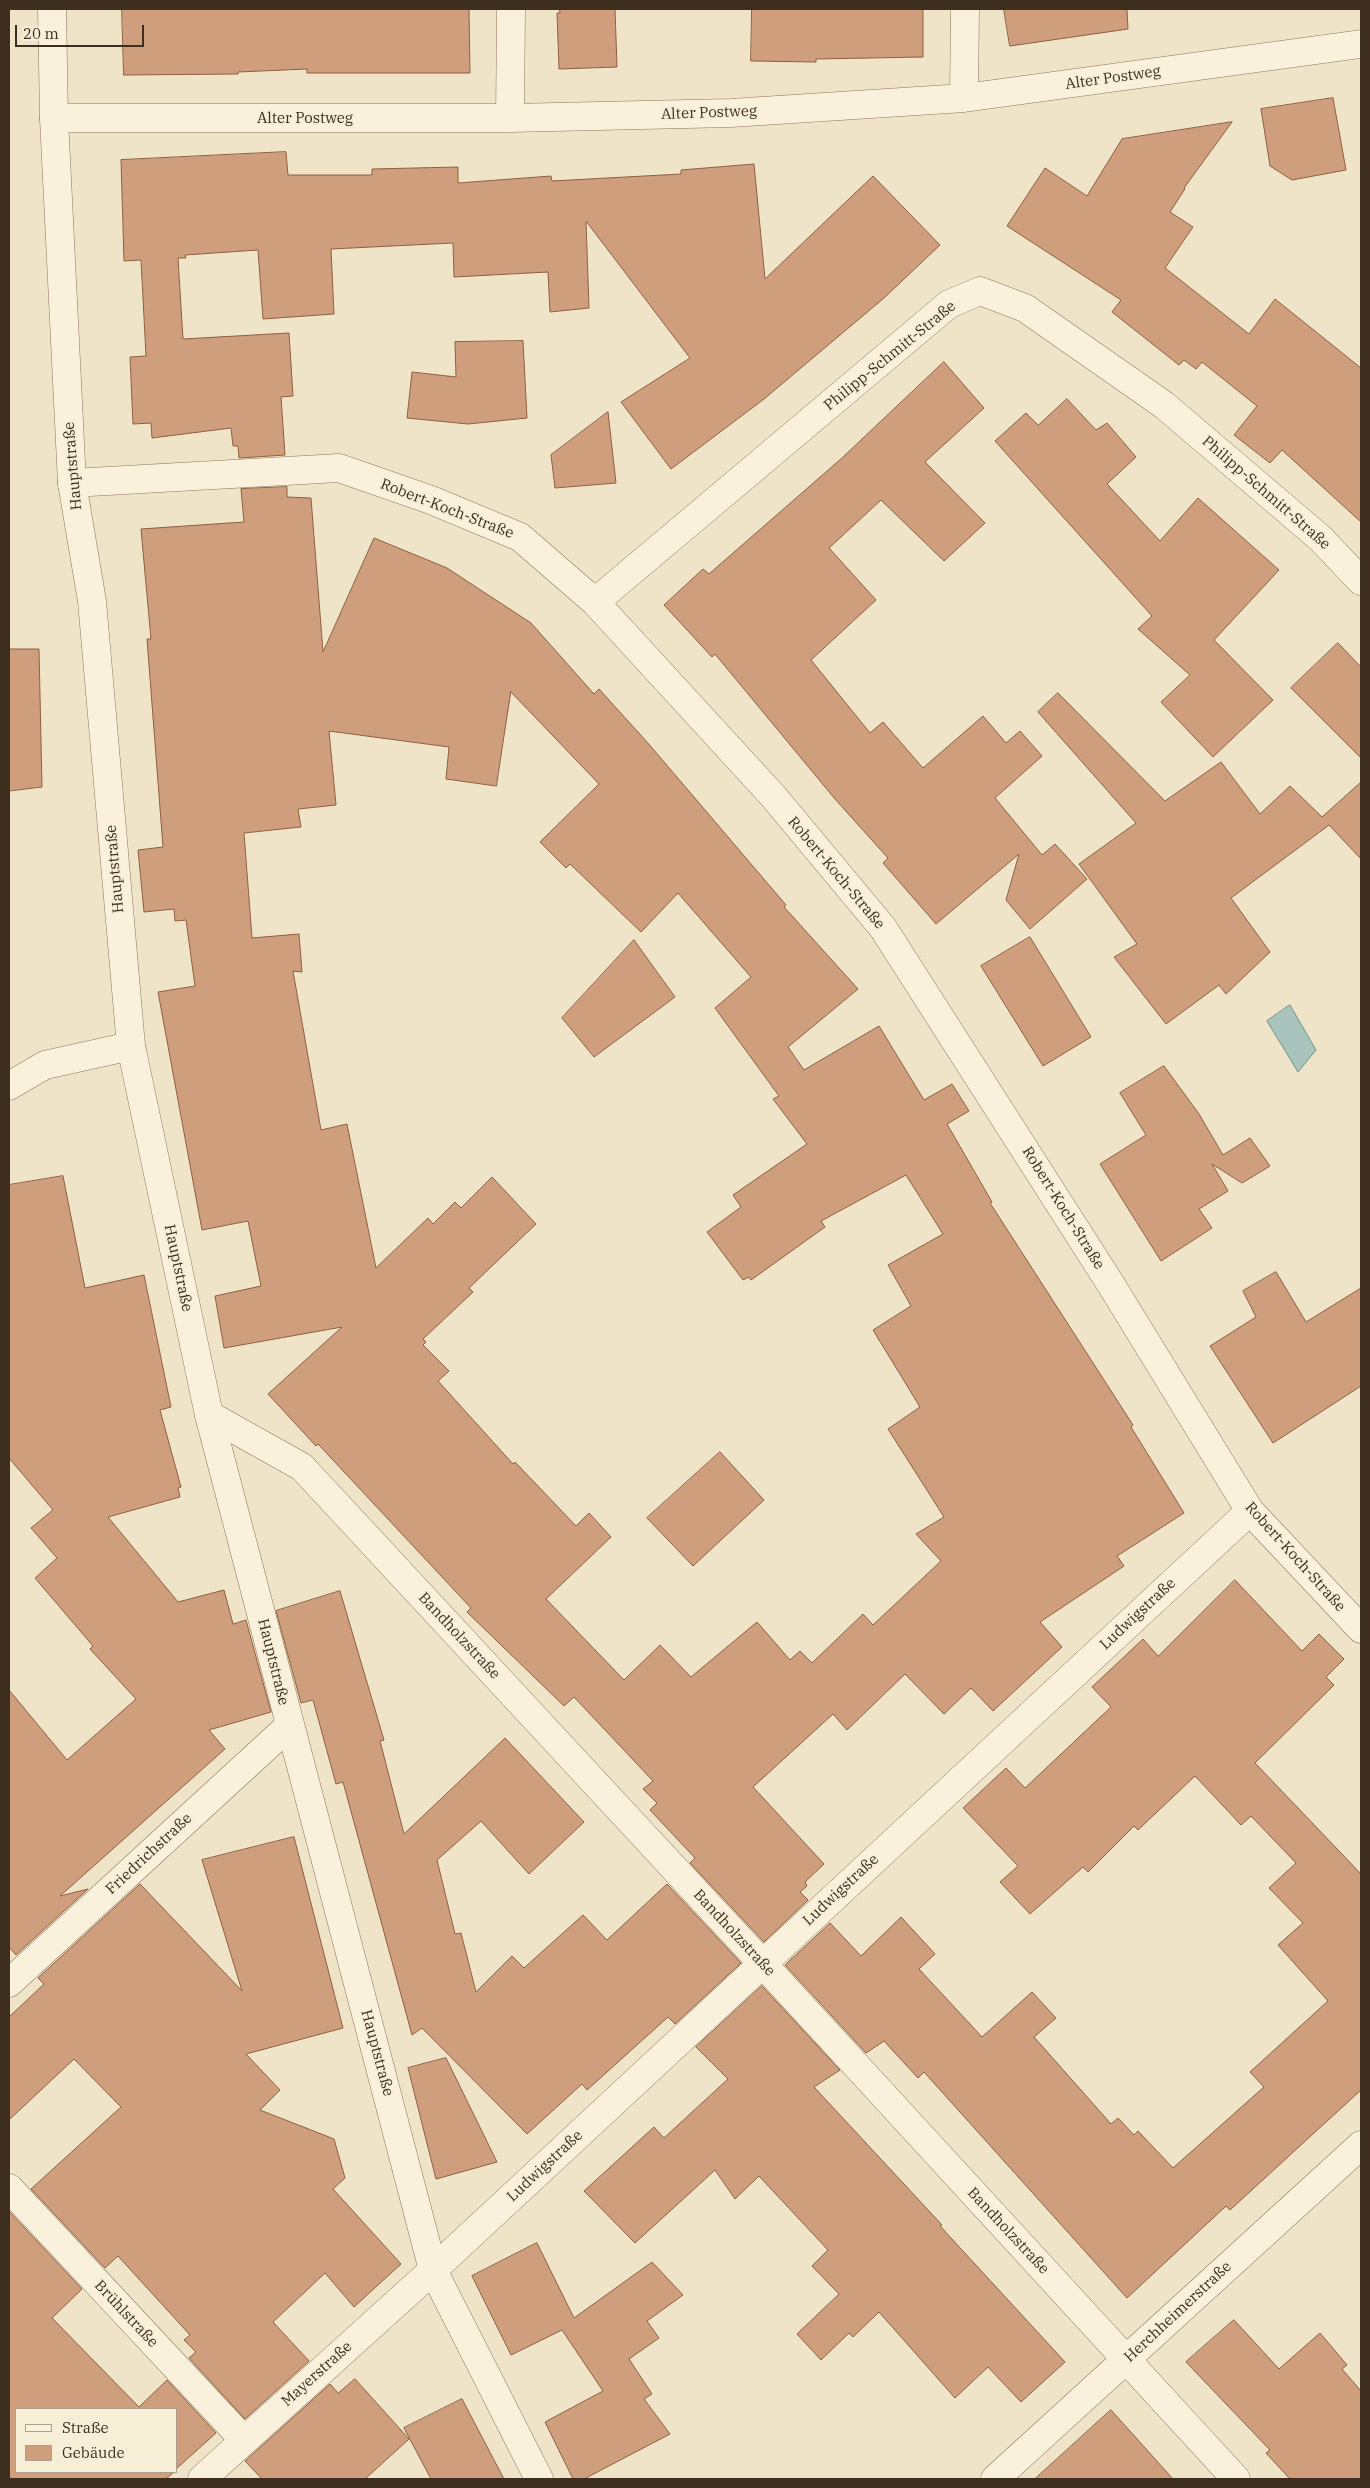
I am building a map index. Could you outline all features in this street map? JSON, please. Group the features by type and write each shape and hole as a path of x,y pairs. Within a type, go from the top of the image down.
{"street":[{"name":"Hauptstraße","path":"52,9 54,118 72,483 92,601 131,1046 209,1415 433,2270 539,2479"},
{"path":"510,118 511,9"},
{"path":"964,98 965,9"},
{"name":"Alter Postweg","path":"54,118 184,120 510,118 731,113 964,98 1361,44"},
{"name":"Philipp-Schmitt-Straße","path":"595,602 949,304 980,291 1025,308 1164,405 1320,538 1361,581"},
{"name":"Robert-Koch-Straße","path":"72,483 339,468 431,500 520,537 595,602 773,796 883,928 1100,1266 1250,1511 1361,1629"},
{"path":"9,1086 45,1065 131,1046"},
{"name":"Bandholzstraße","path":"209,1415 302,1467 762,1963 1236,2479"},
{"name":"Ludwigstraße","path":"433,2270 1250,1511"},
{"name":"Friedrichstraße","path":"9,1983 289,1726"},
{"name":"Herchheimerstraße","path":"995,2479 1361,2144"},
{"name":"Brühlstraße","path":"9,2188 244,2440"},
{"name":"Mayerstraße","path":"202,2479 433,2270"}],"water":[{"path":"1290,1005 1316,1050 1298,1072 1267,1021"}],"building":[{"path":"122,9 469,9 470,73 307,73 307,69 238,72 238,74 124,75"},
{"path":"559,9 615,9 617,67 559,69 557,13 560,13"},
{"path":"752,9 923,9 923,57 816,59 816,62 751,61"},
{"path":"1004,9 1127,9 1128,29 1010,46"},
{"path":"1333,98 1346,170 1292,180 1270,166 1261,109"},
{"path":"1232,122 1184,188 1170,212 1193,227 1165,268 1249,334 1275,299 1361,368 1361,522 1282,450 1270,463 1234,435 1257,406 1202,362 1196,369 1184,360 1179,365 1112,312 1121,300 1007,226 1045,168 1087,196 1122,139"},
{"path":"286,152 288,175 372,175 372,169 458,167 458,183 551,176 552,181 681,174 681,170 754,164 765,279 873,176 940,245 884,298 764,399 671,469 621,402 690,358 586,221 589,308 550,312 548,272 454,277 453,243 331,249 334,314 263,319 258,250 185,255 186,258 178,258 183,339 289,333 293,396 281,397 285,455 239,458 238,446 233,446 231,428 152,438 151,423 133,424 130,357 146,356 141,260 124,261 121,160"},
{"path":"523,341 527,418 468,424 407,418 412,372 456,377 455,342"},
{"path":"944,362 984,408 925,462 985,523 944,561 881,500 829,548 876,600 811,660 870,733 883,722 923,768 983,716 1006,743 1020,731 1042,756 995,798 1042,855 1055,844 1087,879 1030,929 1006,900 1019,854 936,924 883,863 888,858 835,799 715,654 712,657 664,605 703,569 709,574 842,458"},
{"path":"1067,399 1096,430 1107,423 1136,457 1107,484 1160,541 1198,498 1279,570 1214,640 1273,700 1213,757 1161,702 1190,675 1138,629 1152,616 995,441 1026,413 1038,425"},
{"path":"608,412 616,483 555,488 551,455"},
{"path":"287,487 287,497 311,498 323,652 374,538 447,568 531,623 594,694 599,689 647,742 786,905 784,907 858,989 788,1047 804,1070 879,1026 924,1100 952,1084 969,1111 947,1124 992,1202 990,1203 1133,1425 1131,1427 1184,1513 1117,1556 1124,1566 1040,1622 1062,1647 993,1711 971,1688 944,1714 905,1674 847,1730 833,1714 753,1787 824,1864 805,1882 807,1886 800,1892 808,1900 764,1942 690,1863 695,1858 650,1810 657,1803 643,1789 653,1781 574,1697 564,1706 467,1612 471,1608 318,1444 316,1446 268,1394 342,1327 224,1348 215,1296 261,1286 248,1221 202,1230 158,992 195,986 186,920 175,921 174,909 144,912 138,850 163,847 147,639 151,639 141,529 244,522 241,489","holes":["511,692 599,784 540,842 566,868 570,864 641,932 678,893 751,977 715,1008 779,1096 773,1099 807,1144 733,1195 741,1207 707,1232 743,1280 749,1277 751,1280 825,1227 821,1221 906,1175 943,1234 888,1265 911,1306 873,1330 920,1407 888,1429 944,1517 916,1534 941,1561 873,1625 863,1614 812,1663 800,1651 790,1660 757,1622 691,1677 660,1645 624,1680 546,1599 611,1537 589,1513 576,1526 515,1462 513,1464 438,1381 449,1371 423,1345 426,1342 423,1339 473,1292 469,1288 536,1224 492,1177 461,1208 455,1202 433,1224 428,1218 376,1268 347,1124 321,1130 293,971 302,972 299,934 252,938 244,833 301,827 298,809 336,805 329,731 449,747 446,779 496,786"]},
{"path":"1338,643 1361,667 1361,758 1291,688"},
{"path":"9,649 39,649 42,787 9,791"},
{"path":"1058,693 1165,801 1221,762 1260,814 1290,786 1322,817 1361,782 1361,859 1329,825 1231,898 1270,952 1226,994 1219,985 1166,1024 1114,957 1137,944 1079,864 1136,823 1038,712"},
{"path":"1030,937 1091,1037 1043,1066 981,966"},
{"path":"634,940 675,997 594,1057 562,1018"},
{"path":"1164,1066 1199,1114 1223,1155 1250,1138 1270,1166 1242,1183 1212,1164 1228,1191 1199,1209 1212,1228 1161,1261 1100,1164 1146,1135 1120,1093"},
{"path":"63,1176 85,1288 144,1275 171,1407 160,1410 181,1487 178,1488 180,1497 108,1517 178,1602 224,1590 233,1624 246,1620 271,1712 209,1730 225,1749 60,1896 88,1889 16,1955 9,1947 9,1690 67,1760 136,1699 90,1649 93,1646 35,1578 57,1558 31,1528 53,1510 9,1458 9,1185"},
{"path":"1276,1272 1306,1322 1361,1288 1361,1386 1273,1443 1210,1346 1256,1317 1243,1291"},
{"path":"720,1452 764,1500 693,1566 647,1518"},
{"path":"1235,1580 1302,1651 1319,1634 1344,1659 1326,1677 1334,1685 1255,1763 1361,1874 1361,2090 1230,2210 1226,2206 1127,2298 924,2072 918,2078 884,2041 866,2053 785,1965 830,1923 861,1956 901,1917 935,1954 919,1969 982,2037 1032,1992 1056,2018 1034,2037 1111,2124 1118,2118 1134,2135 1138,2131 1173,2168 1264,2087 1250,2072 1328,2001 1278,1945 1303,1923 1269,1888 1296,1863 1251,1816 1241,1825 1195,1776 1138,1830 1134,1826 1088,1872 1083,1867 1030,1914 1000,1882 1018,1866 963,1808 1006,1768 1025,1788 1111,1707 1092,1687 1143,1639 1158,1656"},
{"path":"340,1591 384,1740 380,1741 404,1834 505,1738 584,1822 529,1874 481,1821 437,1860 455,1934 461,1933 476,1992 512,1956 524,1968 583,1915 607,1940 667,1884 741,1963 675,2024 668,2017 587,2090 582,2084 527,2134 422,2028 412,2035 343,1782 336,1784 313,1700 301,1703 276,1611"},
{"path":"294,1837 343,2028 246,2054 280,2090 260,2110 334,2139 345,2178 333,2189 401,2264 354,2307 325,2273 273,2322 309,2361 245,2419 189,2358 196,2352 184,2340 190,2335 118,2256 105,2268 31,2189 121,2107 74,2059 9,2120 9,2017 44,1984 38,1978 140,1884 242,1991 202,1860"},
{"path":"762,1986 840,2070 814,2087 942,2225 940,2226 1065,2362 1021,2402 988,2367 955,2398 879,2312 853,2337 849,2333 821,2360 797,2334 839,2294 812,2266 828,2250 759,2176 735,2199 715,2170 635,2243 584,2191 654,2127 664,2138 728,2079 696,2047"},
{"path":"446,2058 497,2162 436,2179 408,2068"},
{"path":"9,2211 82,2289 52,2318 139,2407 167,2380 216,2433 178,2467 178,2408 15,2408 15,2473 173,2473 166,2479 9,2479"},
{"path":"537,2243 574,2318 652,2262 683,2295 647,2321 659,2338 629,2359 652,2394 644,2399 670,2434 584,2479 573,2479 545,2422 603,2391 562,2330 511,2355 472,2276"},
{"path":"1234,2320 1279,2369 1320,2333 1347,2365 1342,2369 1361,2391 1361,2479 1290,2479 1266,2453 1270,2450 1186,2362"},
{"path":"355,2379 409,2439 365,2479 262,2479 245,2461 330,2384 338,2393"},
{"path":"462,2399 504,2479 431,2479 404,2428"},
{"path":"1111,2410 1173,2479 1035,2479"}]}
